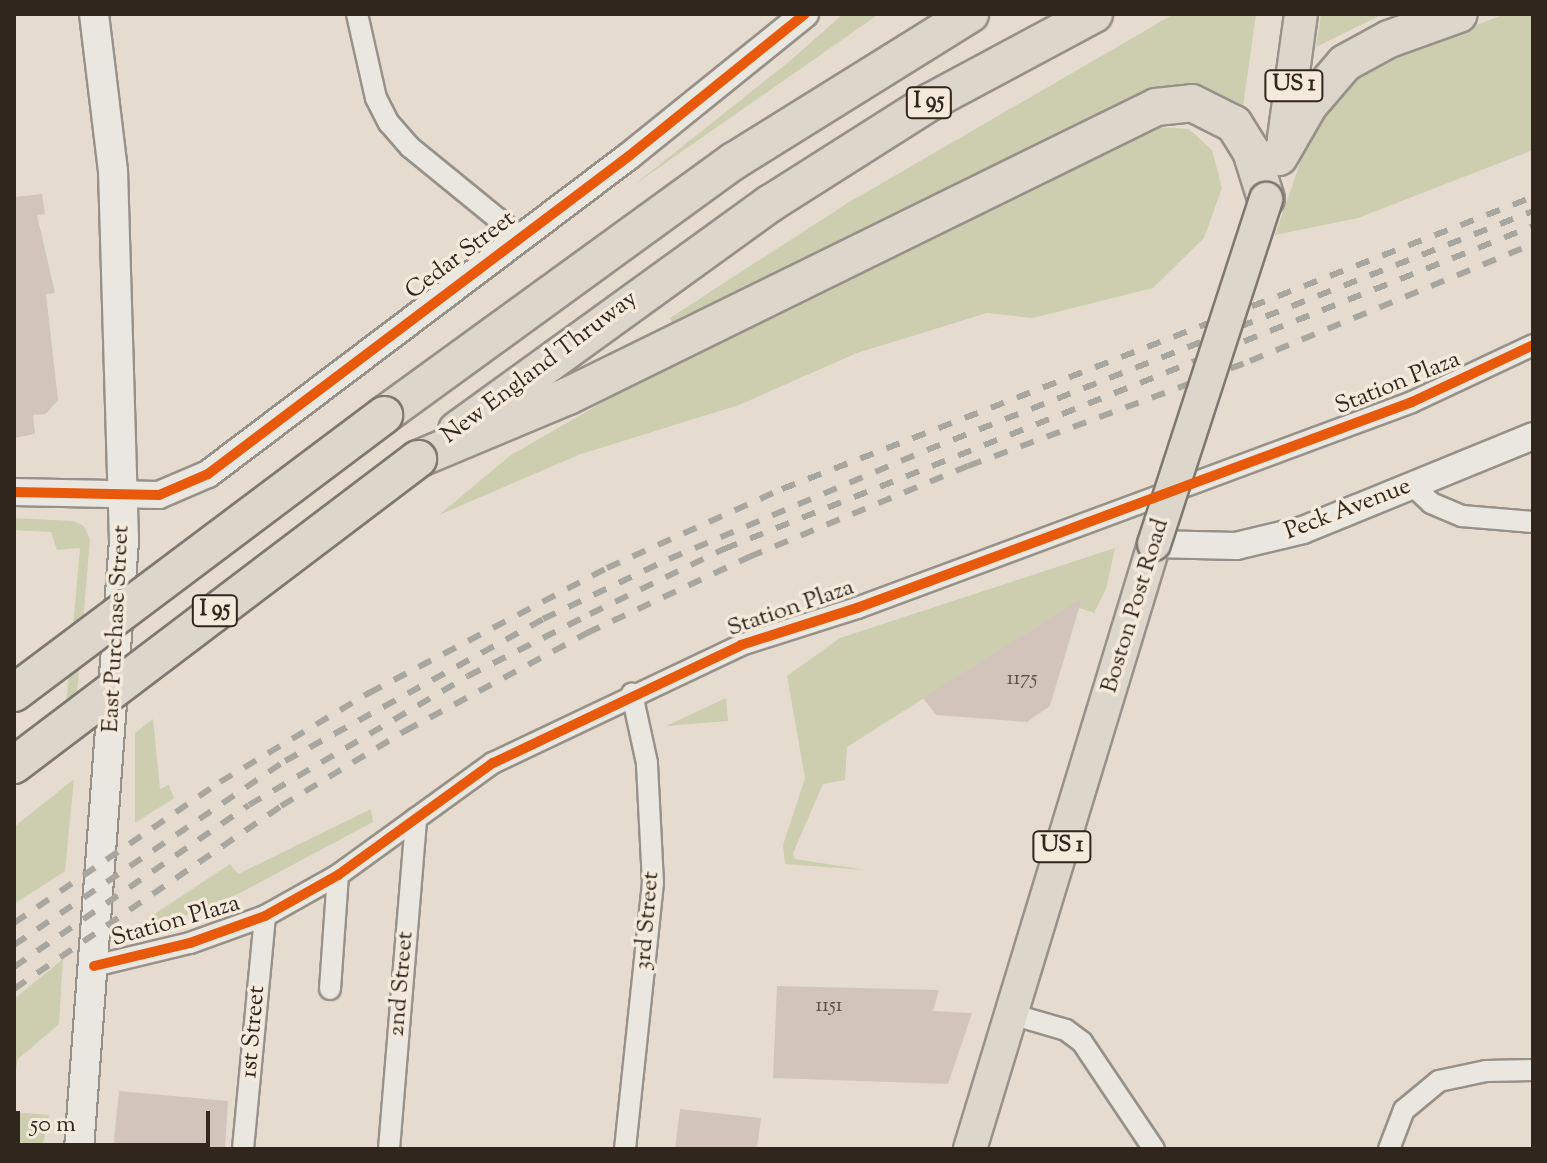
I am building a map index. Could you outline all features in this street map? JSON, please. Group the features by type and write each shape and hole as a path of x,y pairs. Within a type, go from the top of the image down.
{"highway":[{"name":"I 95","path":"14,693 384,415 734,161 970,14"},
{"name":"New England Thruway","path":"14,765 418,459 771,203 930,102 1094,14"},
{"path":"1279,157 1309,105 1345,63 1389,39 1459,14"},
{"path":"418,459 568,396 1156,107 1192,103 1234,124 1251,151 1266,199"}],"main road":[{"name":"East Purchase Street","path":"79,1149 122,592 124,497 113,171 94,14"},
{"name":"Boston Post Road","path":"970,1149 1154,544 1279,157 1291,112 1301,14"}],"street":[{"path":"357,14 376,98 389,123 410,147 519,236"},
{"name":"Cedar Street","path":"14,492 124,497 159,495 208,474 519,236 629,156 805,14"},
{"name":"Station Plaza","path":"94,966 190,943 265,916 338,875 512,752 632,694 776,631 857,608 1412,402 1533,345"},
{"name":"Peck Avenue","path":"1154,544 1236,546 1267,540 1533,436"},
{"path":"1412,485 1431,503 1462,516 1533,522"},
{"name":"3rd Street","path":"625,1149 653,883 647,763 632,694"},
{"name":"2nd Street","path":"389,1149 416,818"},
{"path":"330,989 338,875"},
{"name":"1st Street","path":"243,1149 265,916"},
{"path":"1011,1014 1066,1030 1082,1042 1154,1149"},
{"path":"1389,1149 1404,1110 1439,1081 1486,1071 1533,1070"}],"green space":[{"path":"843,14 879,14 634,185 791,60"},
{"path":"1174,14 1256,14 1243,107 1237,113 1180,87 1147,90 673,324 670,318 846,204"},
{"path":"1321,14 1383,14 1316,47"},
{"path":"1505,14 1533,14 1533,150 1358,218 1275,235 1323,97 1343,76"},
{"path":"1153,127 1189,129 1212,150 1222,188 1204,238 1153,288 1033,318 987,313 857,353 739,405 581,454 439,515 511,455 739,324"},
{"path":"14,518 73,521 84,526 90,539 76,706 65,716 80,548 57,550 51,532 14,530"},
{"path":"1115,548 1106,589 1094,613 1071,605 847,747 845,780 823,784 793,853 795,859 866,870 785,864 783,845 805,778 787,676 840,638"},
{"path":"726,698 728,721 666,726"},
{"path":"153,719 160,789 169,785 174,798 135,823 135,733"},
{"path":"74,779 65,871 14,904 14,827"},
{"path":"371,809 373,822 240,893 175,920 141,923 230,864 238,874"},
{"path":"63,959 59,1024 18,1059 14,1079 14,999"},
{"path":"14,1112 49,1115 42,1149 14,1149"}],"building":[{"path":"42,194 45,214 37,215 55,293 46,294 58,400 46,414 33,415 35,434 14,438 14,197"},
{"path":"1082,598 1050,706 1027,722 936,715 923,698"},
{"path":"777,986 939,990 933,1011 972,1013 948,1084 773,1078"},
{"path":"119,1091 228,1101 225,1149 113,1149"},
{"path":"680,1109 761,1118 757,1149 675,1149"}],"railway":[{"path":"14,923 220,782 369,693 607,568 782,489 1533,197"},
{"path":"14,945 285,761 543,619 669,559 927,450 1533,211"},
{"path":"14,967 249,805 468,676 590,614 724,549 1533,226"},
{"path":"14,989 281,806 405,731 587,633 749,557 968,466 1250,361 1533,244"}],"cycle path":[{"path":"14,492 159,495 208,474 629,156 805,14"},
{"path":"94,966 190,943 265,916 338,875 493,763 741,645 857,608 1412,402 1533,345"}]}
